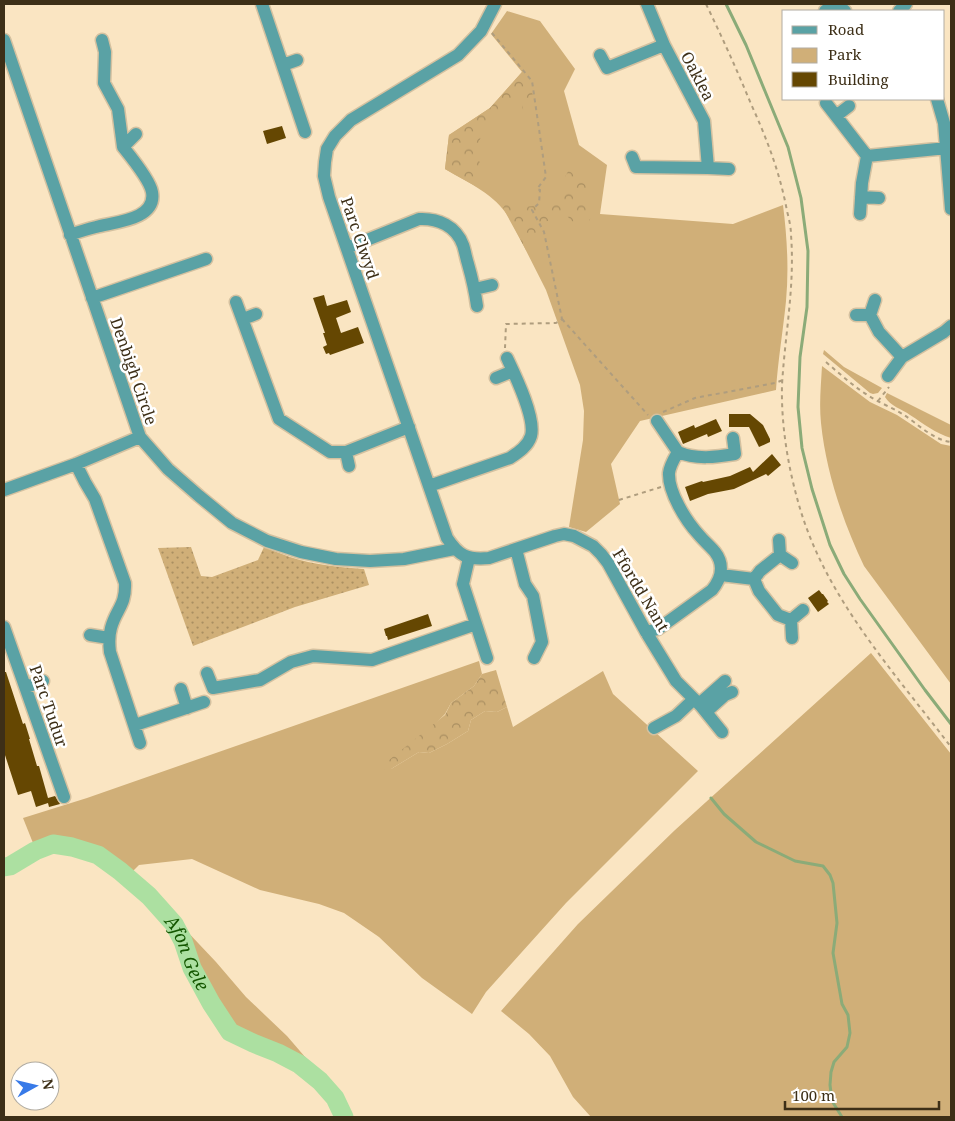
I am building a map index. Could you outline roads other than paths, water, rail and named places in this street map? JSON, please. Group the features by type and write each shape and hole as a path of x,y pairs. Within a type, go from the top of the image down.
{"street":[{"path":"262,4 305,132"},
{"name":"Parc Clwyd","path":"454,549 447,538 329,197 324,176 325,162 327,149 335,136 351,120 458,55 481,31 495,4"},
{"name":"Oaklea","path":"646,4 664,45 704,122 708,168"},
{"name":"Denbigh Circle","path":"4,40 140,437 168,469 232,523 267,541 301,552 336,559 370,561 404,559 454,549"},
{"path":"70,235 143,214 153,200 152,190 139,168 123,147 118,109 104,83 105,52 102,40"},
{"path":"600,55 602,69 664,45"},
{"path":"283,65 297,60"},
{"path":"937,100 944,124 951,209"},
{"path":"826,103 867,156 862,183 860,214"},
{"path":"836,116 849,106"},
{"path":"123,147 136,134"},
{"path":"867,156 947,148"},
{"path":"632,164 729,169"},
{"path":"861,197 879,198"},
{"path":"347,248 419,219 438,220 457,234 463,244 475,289 476,306"},
{"path":"92,298 206,259"},
{"path":"475,289 492,285"},
{"path":"875,300 870,315 879,332 902,356"},
{"path":"236,302 279,419 330,452 346,452 409,427"},
{"path":"243,319 256,314"},
{"path":"856,315 870,315"},
{"path":"888,376 902,356 949,333"},
{"path":"429,486 510,458 525,447 531,437 533,426 507,358"},
{"path":"496,378 513,371"},
{"path":"656,421 678,452 684,455 716,457 742,453 733,438"},
{"path":"4,490 76,464 140,437"},
{"path":"346,452 349,466"},
{"path":"646,632 658,630 712,590 721,574 720,562 716,553 697,534 682,512 670,484 669,473 678,452"},
{"path":"76,464 95,499 125,583 126,593 123,604 110,628 110,652 140,743"},
{"name":"Ffordd Nant","path":"469,558 489,558 564,534 574,536 593,546 608,563 646,632 676,681 700,705 722,732"},
{"path":"779,540 780,555"},
{"path":"454,549 469,558 462,584 487,658"},
{"path":"516,550 525,584 532,596 546,642 534,658"},
{"path":"754,579 760,571 780,555"},
{"path":"780,555 792,563"},
{"path":"721,574 754,579"},
{"path":"754,579 759,591 778,615 792,620"},
{"path":"792,638 792,620 803,610"},
{"path":"207,673 213,688 260,680 291,662 313,656 372,660 476,624"},
{"name":"Parc Tudur","path":"4,627 63,777 64,797"},
{"path":"90,635 109,638"},
{"path":"700,705 725,681"},
{"path":"26,687 43,682"},
{"path":"181,689 187,708"},
{"path":"654,728 676,716 732,692"},
{"path":"134,725 204,702"}],"waterway":[{"path":"726,4 746,45 788,147 801,198 808,251 807,307 800,357 798,407 802,448 812,489 830,545 844,574 951,724"},
{"path":"711,798 724,814 756,842 795,861 823,866 830,875 833,883 837,923 833,953 842,1004 848,1015 850,1033 847,1047 834,1062 831,1072 832,1101 842,1117"},
{"name":"Afon Gele","path":"4,867 10,866 35,851 53,844 72,847 98,855 120,871 149,896 174,924 183,941 192,968 211,1003 230,1032 299,1064 320,1081 335,1098 344,1117"}]}
